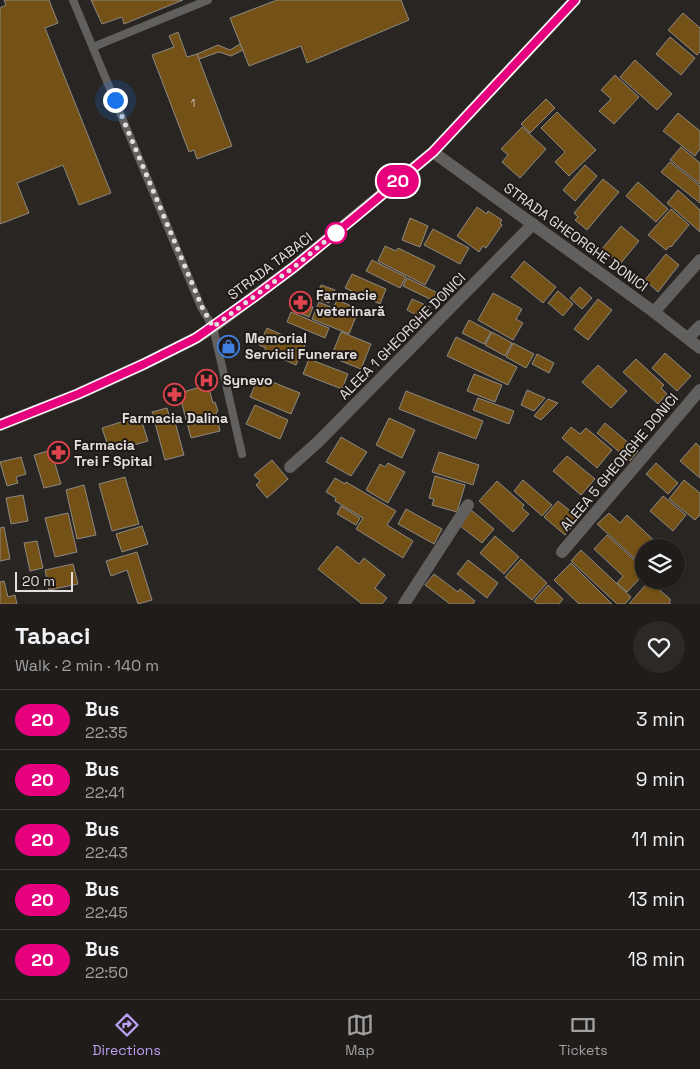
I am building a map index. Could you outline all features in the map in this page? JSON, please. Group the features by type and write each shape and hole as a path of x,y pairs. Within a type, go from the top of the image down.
{"main road":[{"name":"STRADA TABACI","path":"0,424 78,394 144,364 213,327 294,267 433,152 575,0"}],"street":[{"name":"STRADA GHEORGHE DONICI","path":"433,152 654,312 700,348"},
{"name":"ALEEA 1 GHEORGHE DONICI","path":"290,467 318,442 533,224"},
{"path":"654,312 700,260"},
{"path":"688,338 700,326"},
{"name":"ALEEA 5 GHEORGHE DONICI","path":"562,552 700,390"},
{"path":"404,604 468,505"}],"lane":[{"path":"73,0 202,307 213,327 242,454"},
{"path":"93,47 207,0"}],"building":[{"path":"4,0 49,0 58,23 45,28 111,193 79,205 63,165 17,183 29,213 0,224 0,8 6,5"},
{"path":"91,0 183,0 124,24 122,17 102,24"},
{"path":"277,0 401,0 409,20 307,63 301,46 249,66 230,18"},
{"path":"683,13 700,28 700,52 697,55 668,30"},
{"path":"178,32 187,57 197,54 232,146 197,159 194,150 189,152 152,55 174,47 169,36"},
{"path":"670,37 695,58 681,75 656,54"},
{"path":"240,44 243,50 231,56 219,52 199,59 197,54 218,45 230,50"},
{"path":"635,60 672,94 657,110 620,77"},
{"path":"615,75 639,97 614,124 599,111 611,99 601,90"},
{"path":"546,99 555,108 530,133 521,124"},
{"path":"557,112 596,150 569,176 555,162 565,152 541,128"},
{"path":"678,113 700,131 700,149 695,156 663,131"},
{"path":"522,127 546,149 520,178 502,162 508,155 501,149"},
{"path":"681,147 700,163 700,184 670,160"},
{"path":"670,162 700,186 700,203 661,172"},
{"path":"585,165 597,176 575,201 563,190"},
{"path":"603,179 619,192 587,230 575,220 578,217 574,213"},
{"path":"638,182 668,209 656,222 626,196"},
{"path":"678,190 700,210 700,232 667,203"},
{"path":"477,207 487,214 488,211 502,220 500,223 502,225 486,248 483,246 479,252 457,236"},
{"path":"671,209 689,225 671,247 666,250 648,235"},
{"path":"410,218 428,226 420,247 402,240"},
{"path":"621,226 639,241 620,264 602,249"},
{"path":"433,229 469,248 460,264 424,245"},
{"path":"385,246 396,251 398,248 435,266 425,285 378,261"},
{"path":"666,254 679,265 658,292 645,280"},
{"path":"372,260 406,277 400,288 366,271"},
{"path":"524,261 556,287 543,303 511,277"},
{"path":"352,274 386,289 380,304 345,288"},
{"path":"407,278 444,296 436,302 403,286"},
{"path":"321,285 335,290 329,303 316,298"},
{"path":"580,287 592,298 582,309 570,298"},
{"path":"558,291 573,304 563,316 548,303"},
{"path":"493,293 522,309 516,319 523,323 513,340 478,320"},
{"path":"412,299 430,307 424,319 407,310"},
{"path":"598,299 612,310 588,340 574,329"},
{"path":"337,300 359,309 349,334 312,319 319,302 333,308"},
{"path":"298,301 313,307 309,317 294,311"},
{"path":"291,312 329,328 325,338 287,322"},
{"path":"469,320 491,332 484,344 462,333"},
{"path":"267,328 305,345 296,365 264,351 266,348 259,345"},
{"path":"341,332 371,344 361,369 331,357"},
{"path":"492,332 512,343 505,356 485,345"},
{"path":"456,337 517,367 508,385 447,356"},
{"path":"513,343 534,354 526,368 506,357"},
{"path":"665,353 691,376 677,391 652,368"},
{"path":"537,354 554,363 549,373 532,364"},
{"path":"309,359 348,374 342,389 303,374"},
{"path":"636,359 664,385 661,388 667,394 658,404 623,372"},
{"path":"598,365 627,391 611,408 582,382"},
{"path":"474,374 502,385 495,402 467,391"},
{"path":"265,379 300,393 291,414 250,397 256,383 262,386"},
{"path":"208,385 213,403 215,402 218,411 216,412 220,431 191,438 179,393"},
{"path":"527,390 545,398 534,411 521,405"},
{"path":"406,391 483,421 476,439 399,409"},
{"path":"478,398 514,411 509,424 473,410"},
{"path":"548,399 558,403 541,420 534,416"},
{"path":"255,405 288,420 280,439 246,424"},
{"path":"167,408 170,419 174,418 184,455 165,460 152,412"},
{"path":"140,416 148,441 110,452 102,428"},
{"path":"389,418 415,430 402,458 376,445"},
{"path":"605,423 638,451 630,461 597,433"},
{"path":"571,427 580,434 586,428 612,450 597,468 562,438"},
{"path":"341,437 367,452 351,476 326,462"},
{"path":"696,443 700,447 700,478 680,461"},
{"path":"51,450 61,484 44,488 34,455"},
{"path":"439,452 479,465 473,485 432,472"},
{"path":"567,456 595,479 581,495 553,471"},
{"path":"21,457 26,474 16,477 18,483 7,486 0,462"},
{"path":"272,460 288,479 267,498 256,485 260,481 254,475"},
{"path":"388,463 405,472 388,503 366,490 380,464 385,467"},
{"path":"656,463 678,483 668,494 646,474"},
{"path":"435,476 465,485 457,512 432,505 434,499 429,498"},
{"path":"125,477 139,524 112,531 99,484"},
{"path":"335,478 345,484 346,482 396,511 387,525 413,541 403,558 356,529 363,518 335,501 336,498 326,492"},
{"path":"523,480 552,505 542,516 514,491"},
{"path":"684,480 700,493 700,515 695,520 669,499"},
{"path":"497,481 524,505 522,508 529,514 513,532 479,501"},
{"path":"84,485 96,535 77,539 66,490"},
{"path":"23,495 28,521 11,524 6,498"},
{"path":"663,496 686,515 673,531 650,511"},
{"path":"558,501 579,518 565,535 544,517"},
{"path":"341,506 360,518 356,525 337,514"},
{"path":"406,509 442,529 434,544 398,524"},
{"path":"471,510 494,529 482,543 459,525"},
{"path":"68,513 77,552 55,557 45,518"},
{"path":"609,513 620,523 627,515 652,539 635,539 635,559 597,524"},
{"path":"142,526 148,544 122,552 116,534"},
{"path":"4,527 10,559 0,561 0,528"},
{"path":"607,535 635,561 635,584 627,592 617,583 623,576 594,549"},
{"path":"495,536 519,557 504,574 480,553"},
{"path":"37,541 43,568 30,571 24,543"},
{"path":"337,546 359,564 364,558 385,575 375,588 387,598 382,604 362,604 318,569"},
{"path":"581,550 631,597 625,604 617,604 571,561"},
{"path":"137,552 152,600 138,604 127,570 111,576 106,561"},
{"path":"521,559 547,583 532,600 505,577"},
{"path":"468,560 498,583 487,598 457,574"},
{"path":"571,563 612,604 579,604 554,580"},
{"path":"73,564 78,584 49,590 45,570"},
{"path":"434,574 458,592 460,589 475,601 473,604 450,604 425,585"},
{"path":"4,581 8,597 15,595 17,604 0,604 0,582"},
{"path":"548,585 563,599 559,604 537,604 534,601"},
{"path":"642,589 658,589 670,599 670,604 629,604"}],"bus line":[{"name":"20","path":"0,425 78,394 196,338 254,297 294,267 433,152 575,0"}],"place":[{"name":"Farmacie veterinară","path":"300,303"},
{"name":"Memorial Servicii Funerare","path":"229,346"},
{"name":"Synevo","path":"207,380"},
{"name":"Farmacia Dalina","path":"175,395"},
{"name":"Farmacia Trei F Spital","path":"58,453"}],"route":[{"path":"115,100 202,307 213,327 294,267 339,230 336,233"}]}
